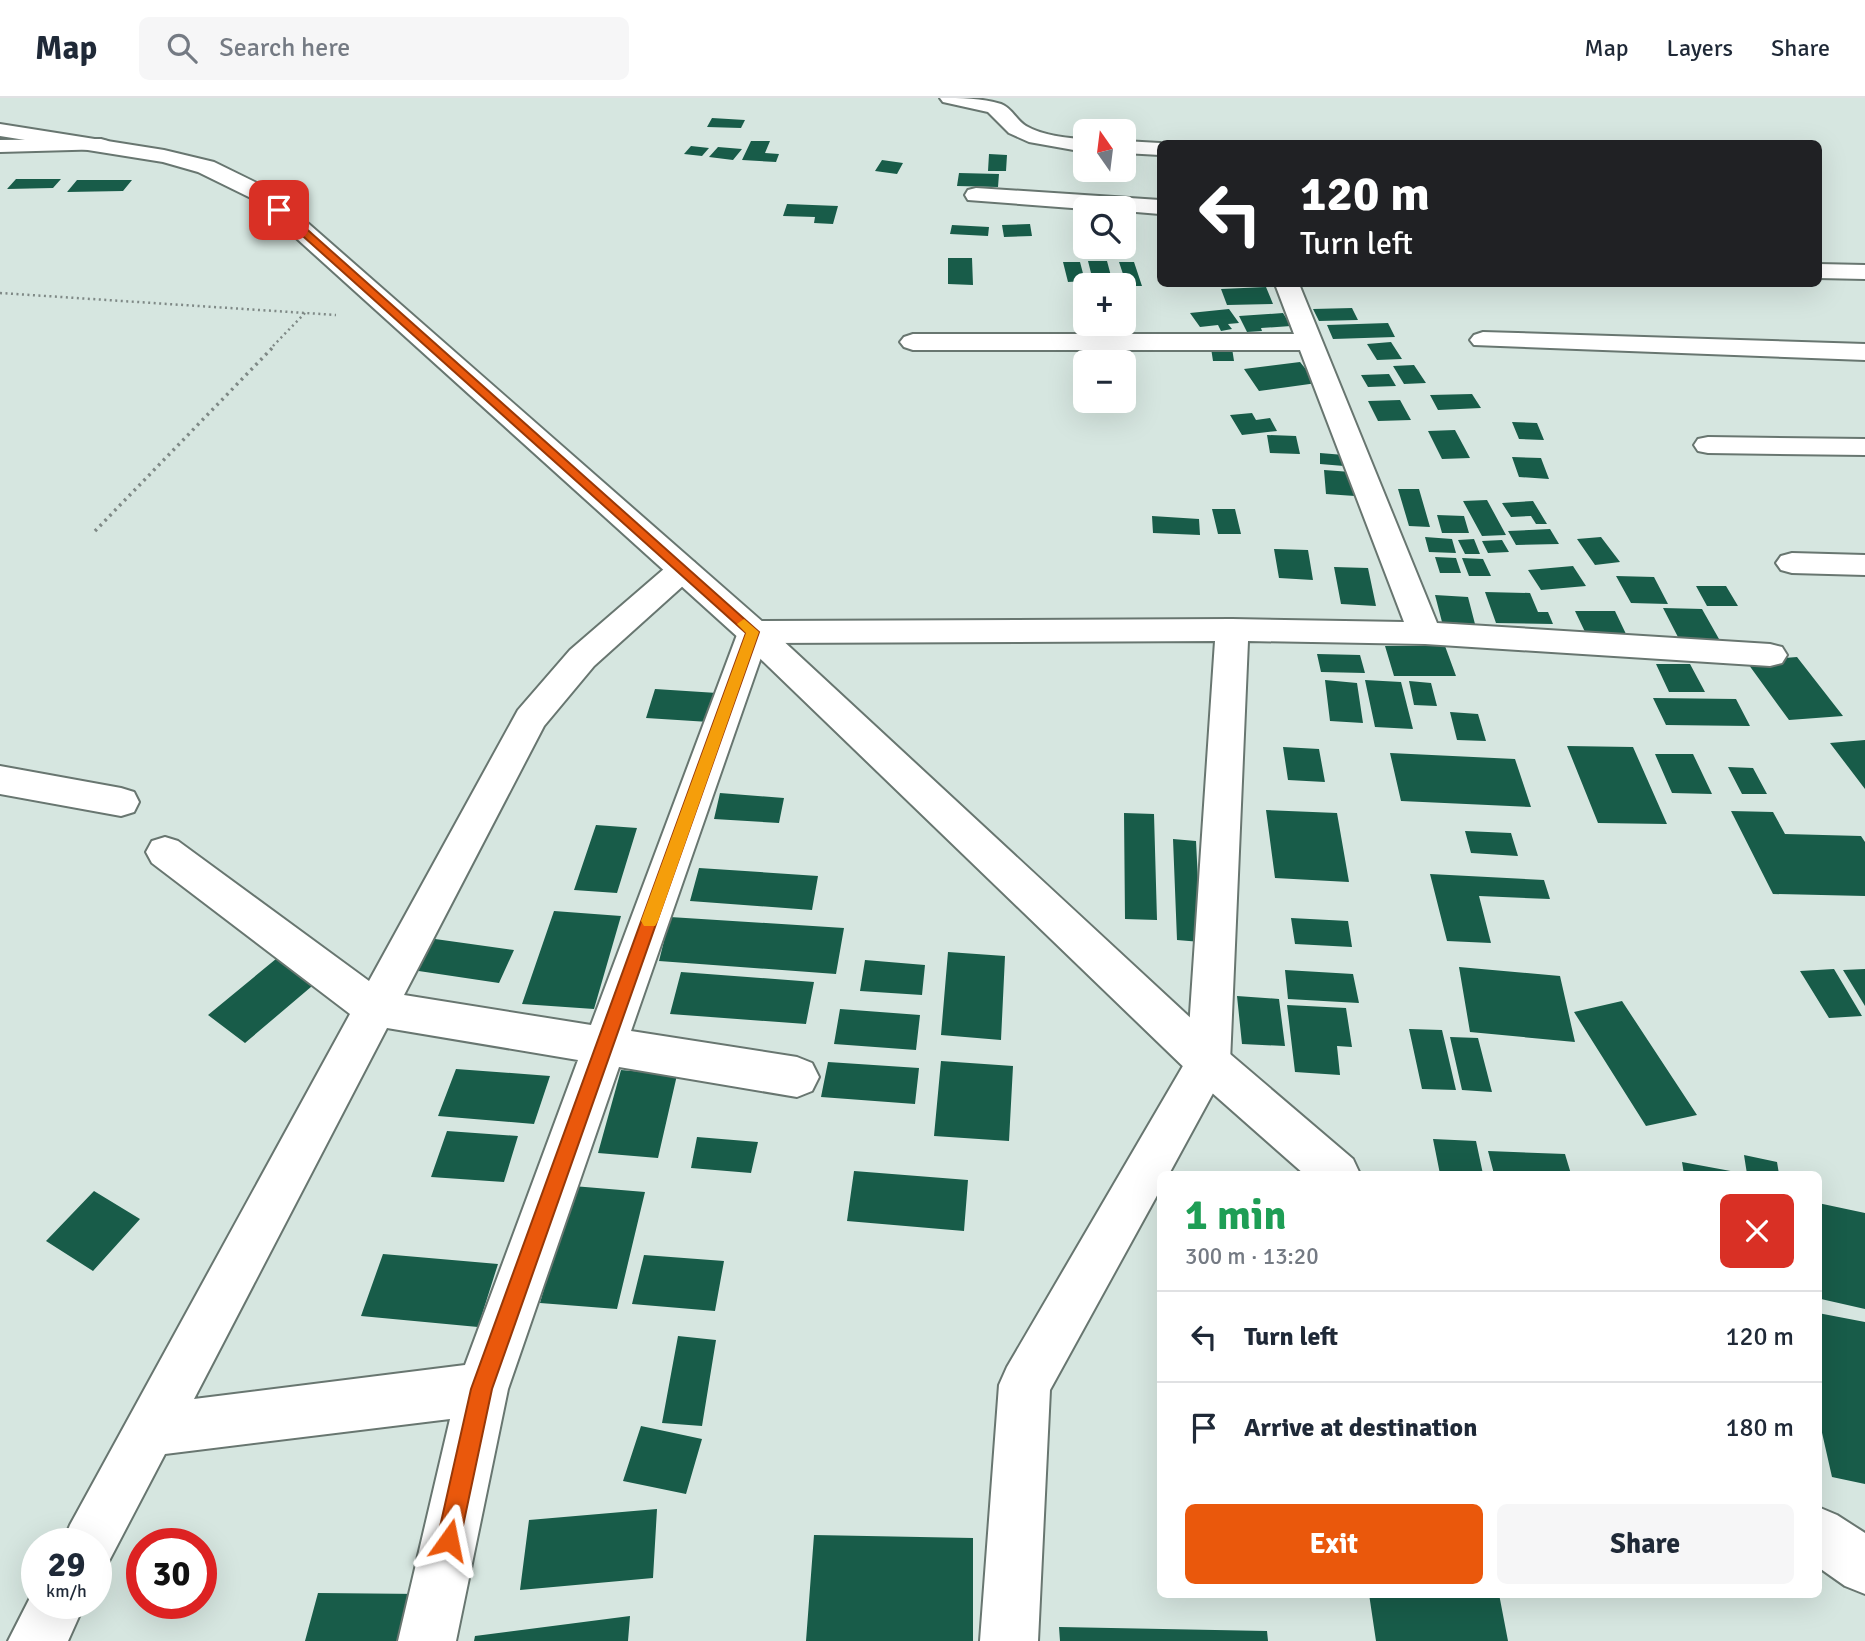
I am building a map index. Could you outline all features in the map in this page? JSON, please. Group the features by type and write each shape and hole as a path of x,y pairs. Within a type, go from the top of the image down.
{"street":[{"path":"950,98 995,108 1004,114 1016,130 1036,138 1073,144"},
{"path":"0,130 101,145 206,167 261,194 753,632 1208,1062 1334,1171"},
{"path":"0,146 101,145"},
{"path":"1136,148 1157,149"},
{"path":"976,195 1157,207"},
{"path":"1822,271 1865,272"},
{"path":"1288,287 1425,634"},
{"path":"1483,340 1865,352"},
{"path":"913,342 1310,342"},
{"path":"1708,445 1865,447"},
{"path":"1792,563 1865,565"},
{"path":"98,1528 530,719 582,658 682,569"},
{"path":"753,632 1232,630 1425,634 1770,655"},
{"path":"1009,1641 1025,1385 1208,1062 1232,630"},
{"path":"426,1641 482,1389 753,632"},
{"path":"0,780 121,802"},
{"path":"165,852 374,1008 797,1077"},
{"path":"150,1430 482,1389"},
{"path":"1822,1537 1865,1566"},
{"path":"37,1641 49,1619"}],"path":[{"path":"0,293 404,319"},
{"path":"94,531 306,313"}],"building":[{"path":"712,118 745,120 741,128 707,127"},
{"path":"751,141 770,141 765,153 779,154 776,162 742,160"},
{"path":"691,146 709,148 702,156 684,154"},
{"path":"718,147 742,149 733,160 709,157"},
{"path":"989,154 1007,155 1006,171 988,171"},
{"path":"882,160 903,163 897,174 875,171"},
{"path":"959,173 999,174 998,187 957,186"},
{"path":"16,179 61,179 53,188 7,189"},
{"path":"77,180 132,180 123,191 67,192"},
{"path":"787,204 838,206 833,224 814,223 815,217 783,216"},
{"path":"1030,224 1032,236 1004,237 1002,225"},
{"path":"952,225 989,227 988,236 950,234"},
{"path":"948,258 972,258 973,285 948,284"},
{"path":"1088,261 1107,261 1110,273 1091,273"},
{"path":"1063,262 1080,262 1083,273 1073,273 1073,282 1068,282"},
{"path":"1119,262 1134,262 1142,286 1136,286 1136,273 1123,273"},
{"path":"1266,287 1273,304 1227,305 1221,289"},
{"path":"1352,308 1358,320 1319,321 1313,309"},
{"path":"1229,309 1239,323 1228,324 1232,329 1221,331 1218,325 1200,327 1190,313"},
{"path":"1283,313 1291,326 1261,328 1262,331 1247,332 1239,316"},
{"path":"1388,323 1395,337 1333,339 1327,325"},
{"path":"1391,342 1402,359 1377,360 1367,344"},
{"path":"1211,348 1232,348 1234,361 1213,361"},
{"path":"1300,362 1317,383 1259,391 1244,369"},
{"path":"1414,365 1426,383 1404,384 1393,366"},
{"path":"1389,374 1396,386 1368,387 1361,375"},
{"path":"1472,394 1481,408 1438,410 1430,395"},
{"path":"1400,400 1411,420 1378,421 1368,401"},
{"path":"1252,413 1256,420 1270,418 1277,431 1242,435 1230,415"},
{"path":"1512,422 1537,423 1544,440 1519,439"},
{"path":"1455,430 1470,458 1442,459 1428,431"},
{"path":"1267,435 1296,436 1300,454 1270,453"},
{"path":"1320,453 1344,455 1344,466 1320,464"},
{"path":"1512,457 1541,458 1549,479 1519,477"},
{"path":"1324,470 1351,472 1355,496 1326,494"},
{"path":"1398,489 1419,489 1430,527 1409,526"},
{"path":"1487,500 1506,535 1482,536 1463,501"},
{"path":"1533,501 1547,524 1536,524 1531,516 1511,517 1502,503"},
{"path":"1212,509 1235,509 1241,534 1218,534"},
{"path":"1437,515 1464,516 1469,533 1442,533"},
{"path":"1152,516 1199,519 1200,535 1153,533"},
{"path":"1550,529 1559,544 1516,545 1508,531"},
{"path":"1425,537 1452,539 1456,553 1429,552"},
{"path":"1601,537 1620,562 1595,565 1577,539"},
{"path":"1474,539 1480,554 1465,554 1458,540"},
{"path":"1502,540 1509,552 1488,553 1482,541"},
{"path":"1274,549 1308,550 1313,580 1279,578"},
{"path":"1435,557 1456,558 1461,573 1440,573"},
{"path":"1462,558 1483,559 1491,576 1469,576"},
{"path":"1573,566 1586,586 1541,590 1528,570"},
{"path":"1334,567 1368,568 1376,606 1341,604"},
{"path":"1616,576 1654,577 1668,604 1631,603"},
{"path":"1696,586 1726,586 1738,606 1707,606"},
{"path":"1485,592 1530,593 1538,612 1548,612 1553,624 1496,623"},
{"path":"1435,595 1468,597 1475,624 1442,622"},
{"path":"1663,608 1702,609 1719,639 1679,639"},
{"path":"1575,611 1615,611 1626,634 1586,634"},
{"path":"1385,646 1445,646 1456,676 1394,676"},
{"path":"1317,654 1360,655 1365,673 1321,672"},
{"path":"1797,657 1843,716 1789,720 1746,661"},
{"path":"1656,664 1690,664 1705,692 1669,692"},
{"path":"1325,680 1357,683 1363,723 1330,721"},
{"path":"1365,680 1401,682 1413,729 1375,727"},
{"path":"1409,681 1431,683 1437,706 1414,705"},
{"path":"655,689 717,693 709,722 646,718"},
{"path":"1653,698 1736,699 1750,726 1666,725"},
{"path":"1450,712 1478,714 1486,741 1457,740"},
{"path":"1865,740 1865,789 1830,743"},
{"path":"1567,746 1633,747 1667,824 1598,823"},
{"path":"1283,747 1319,749 1325,782 1288,780"},
{"path":"1390,753 1515,759 1531,807 1401,801"},
{"path":"1655,754 1693,754 1712,794 1672,793"},
{"path":"1728,767 1753,768 1767,794 1742,794"},
{"path":"720,793 784,798 779,823 714,819"},
{"path":"1266,810 1337,813 1349,882 1275,878"},
{"path":"1731,811 1773,812 1785,834 1861,836 1865,842 1865,896 1773,894"},
{"path":"1124,813 1154,814 1157,920 1125,919"},
{"path":"596,825 637,828 617,893 574,890"},
{"path":"1465,831 1511,833 1518,856 1471,853"},
{"path":"1173,839 1196,841 1201,942 1177,940"},
{"path":"699,868 818,876 812,910 690,901"},
{"path":"1430,874 1544,880 1550,899 1479,896 1491,943 1447,941"},
{"path":"554,911 621,916 594,1009 522,1004"},
{"path":"670,917 844,928 836,974 659,961"},
{"path":"1291,918 1348,921 1352,947 1295,944"},
{"path":"428,938 514,950 499,983 412,970"},
{"path":"948,952 1005,956 1001,1040 941,1035"},
{"path":"282,954 318,981 245,1043 208,1015"},
{"path":"865,960 925,965 922,995 860,991"},
{"path":"1459,967 1560,976 1575,1042 1470,1032"},
{"path":"1834,969 1862,1016 1829,1018 1800,971"},
{"path":"1865,969 1865,1006 1843,970"},
{"path":"1285,970 1353,974 1359,1003 1288,999"},
{"path":"681,972 814,982 806,1024 670,1014"},
{"path":"1237,996 1279,999 1285,1046 1242,1044"},
{"path":"1622,1001 1697,1115 1646,1126 1574,1012"},
{"path":"1287,1005 1346,1008 1352,1047 1337,1046 1340,1075 1295,1072"},
{"path":"840,1009 920,1015 916,1050 834,1044"},
{"path":"1409,1029 1442,1030 1456,1090 1422,1089"},
{"path":"1450,1037 1478,1038 1492,1092 1462,1090"},
{"path":"941,1061 1013,1066 1009,1141 934,1136"},
{"path":"828,1062 919,1068 915,1104 821,1097"},
{"path":"456,1069 550,1076 534,1124 438,1116"},
{"path":"621,1070 677,1075 658,1158 598,1153"},
{"path":"447,1131 518,1136 504,1182 431,1177"},
{"path":"697,1137 758,1142 751,1173 691,1168"},
{"path":"1433,1139 1476,1141 1482,1171 1439,1171"},
{"path":"1488,1151 1565,1154 1570,1171 1493,1171"},
{"path":"1744,1155 1777,1162 1778,1171 1747,1171"},
{"path":"1682,1162 1731,1171 1684,1171"},
{"path":"854,1171 968,1180 964,1231 847,1221"},
{"path":"573,1186 645,1192 617,1309 540,1303"},
{"path":"94,1191 140,1219 93,1271 46,1241"},
{"path":"1822,1204 1865,1213 1865,1309 1822,1299"},
{"path":"383,1254 498,1264 478,1327 361,1316"},
{"path":"644,1255 724,1261 715,1311 632,1304"},
{"path":"1822,1314 1865,1322 1865,1484 1832,1477 1822,1433"},
{"path":"678,1336 716,1340 702,1426 662,1423"},
{"path":"641,1426 702,1439 686,1494 623,1481"},
{"path":"657,1509 653,1578 520,1590 529,1520"},
{"path":"814,1535 973,1538 973,1641 806,1641"},
{"path":"318,1593 422,1594 411,1641 305,1641"},
{"path":"1370,1598 1500,1598 1508,1641 1376,1641"},
{"path":"630,1616 628,1641 474,1641 475,1636"},
{"path":"1059,1627 1267,1631 1268,1641 1060,1641"}],"slow traffic":[{"path":"649,921 753,632 744,624"}],"route":[{"path":"279,210 753,632 482,1389 449,1540"}]}
